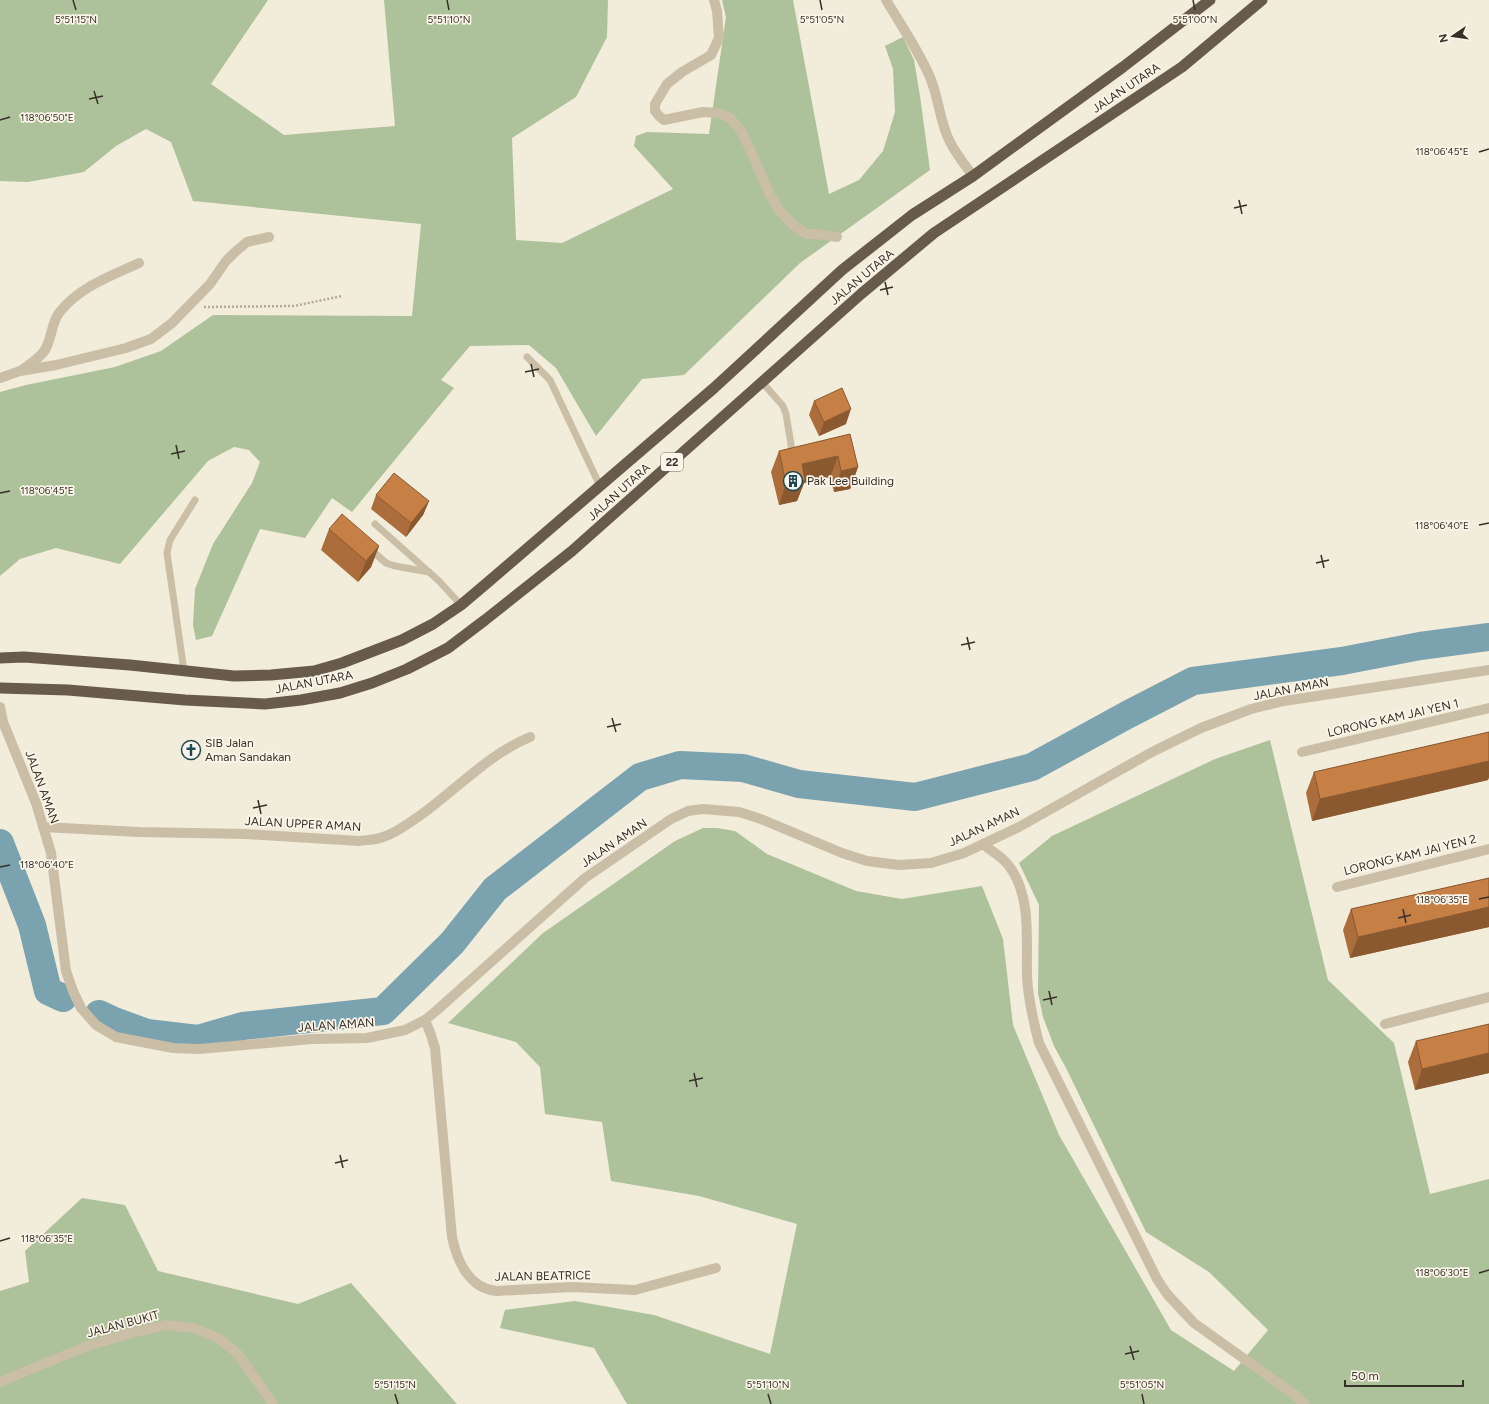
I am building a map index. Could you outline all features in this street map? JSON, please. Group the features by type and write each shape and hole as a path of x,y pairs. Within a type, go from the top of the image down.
{"highway":[{"name":"JALAN UTARA","path":"0,658 24,657 234,676 271,675 314,671 342,663 402,640 433,624 461,604 714,388 842,270 912,215 972,176 1124,67 1210,0"},
{"name":"JALAN UTARA","path":"0,688 68,690 185,700 265,704 301,700 340,693 372,683 406,669 448,648 572,551 861,294 934,233 1182,67 1262,0"}],"street":[{"path":"714,0 717,11 719,38 711,55 682,72 667,84 655,104 655,111 664,120 703,112 718,113 730,118 746,138 770,195 779,210 792,224 806,234 837,237"},
{"path":"886,0 910,37 927,71 950,142 972,176"},
{"path":"0,378 20,371 56,365 126,348 151,339 172,323 188,308 210,284 226,261 247,242 269,237"},
{"path":"20,371 36,360 45,350 53,322 72,299 83,290 139,263"},
{"name":"JALAN AMAN","path":"0,707 3,722 36,803 50,853 66,971 81,1008 96,1025 116,1037 173,1048 199,1049 312,1039 367,1038 405,1030 425,1020 436,1011 585,878 688,811 703,808 739,812 761,819 842,853 867,860 899,865 931,863 964,853 1019,827 1152,752 1201,728 1250,710 1284,701 1489,670"},
{"name":"LORONG KAM JAI YEN 1","path":"1302,752 1489,708"},
{"name":"JALAN UPPER AMAN","path":"43,827 139,832 245,834 359,841 373,840 393,833 410,822 496,756 514,744 530,737"},
{"path":"983,844 1009,865 1023,898 1030,1007 1039,1043 1158,1279 1167,1294 1194,1323 1295,1395 1304,1404"},
{"name":"LORONG KAM JAI YEN 2","path":"1337,887 1489,849"},
{"path":"1385,1024 1489,997"},
{"name":"JALAN BEATRICE","path":"425,1020 435,1048 452,1237 456,1254 464,1270 476,1284 486,1290 496,1291 572,1287 635,1290 716,1268"},
{"name":"JALAN BUKIT","path":"0,1382 90,1345 136,1332 166,1326 194,1328 218,1338 238,1354 273,1404"}],"lane":[{"path":"528,358 550,380 600,486"},
{"path":"762,382 783,406 786,414 793,457"},
{"path":"184,671 167,553 170,540 196,500"},
{"path":"375,524 429,572 461,604"},
{"path":"364,544 386,563 429,572"}],"path":[{"path":"188,308 294,306 342,296"}],"green space":[{"path":"0,0 268,0 211,84 284,135 395,126 384,0 608,0 607,37 576,97 512,138 516,240 562,243 673,189 634,146 636,136 647,132 709,134 726,17 722,0 793,0 829,194 859,180 883,151 895,112 893,69 885,46 903,37 914,60 930,170 800,263 684,375 642,379 596,436 556,368 529,345 470,346 441,380 454,388 352,512 332,498 305,538 260,529 212,636 196,640 193,625 195,589 213,544 252,483 260,462 249,450 234,447 208,461 120,564 56,548 20,559 0,576 0,392 26,385 115,367 161,351 213,315 412,316 421,224 193,201 171,142 146,129 116,146 84,172 28,182 0,181"},
{"path":"1270,740 1328,980 1394,1043 1430,1194 1489,1179 1489,1404 627,1404 594,1348 500,1328 505,1310 575,1301 654,1315 770,1354 797,1224 699,1196 611,1181 602,1122 545,1114 540,1067 516,1042 448,1023 543,933 675,841 703,828 717,828 735,831 767,854 856,891 902,899 982,886 1003,939 1013,1025 1059,1135 1171,1330 1234,1371 1268,1330 1209,1272 1146,1232 1054,1046 1043,1017 1038,993 1039,905 1019,863 1052,836 1215,759"},
{"path":"82,1198 125,1205 158,1271 298,1304 351,1283 457,1404 0,1404 0,1291 29,1282 25,1251"}],"building":[{"path":"842,388 851,409 824,422 814,401"},
{"path":"850,434 858,467 841,471 838,456 802,464 805,480 786,484 779,451"},
{"path":"394,473 429,501 411,523 376,495"},
{"path":"342,514 379,546 366,561 329,529"},
{"path":"1489,732 1489,761 1320,799 1314,772"},
{"path":"1489,878 1489,907 1358,937 1351,909"},
{"path":"1489,1024 1489,1053 1422,1069 1416,1041"}],"waterway":[{"path":"99,1014 147,1033 198,1039 243,1026 383,1011 452,943 495,889 640,777 680,765 743,768 799,784 915,797 1032,767 1193,681 1342,661 1420,646 1489,637"},
{"path":"0,843 32,925 48,991 63,998"}],"place":[{"name":"Pak Lee Building","path":"793,481"},
{"name":"SIB Jalan Aman Sandakan","path":"191,750"}]}
